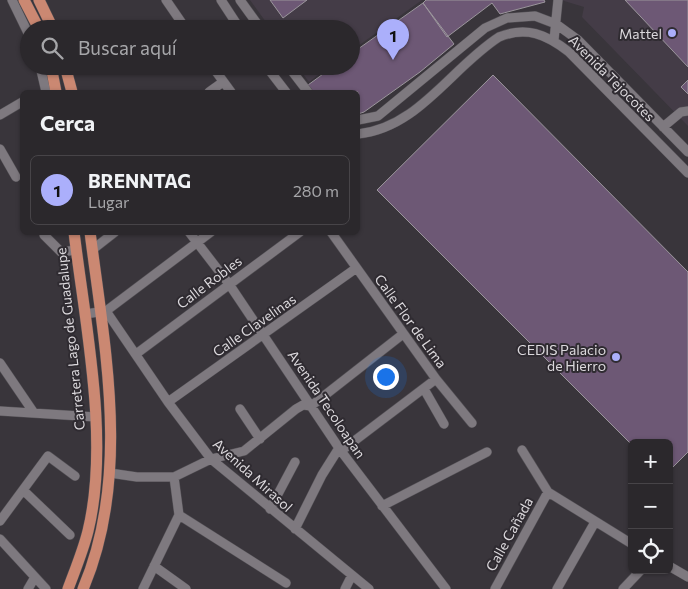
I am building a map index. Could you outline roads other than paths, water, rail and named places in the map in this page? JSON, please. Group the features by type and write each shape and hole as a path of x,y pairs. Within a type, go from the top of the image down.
{"main road":[{"path":"24,0 34,20"},
{"path":"39,0 49,20"},
{"path":"47,90 50,75"},
{"path":"67,75 71,90"},
{"name":"Carretera Lago de Guadalupe","path":"68,589 88,531 94,488 96,417 74,235"},
{"path":"82,589 102,531 110,473 111,421 103,312 90,235"}],"street":[{"path":"12,0 22,20"},
{"path":"166,0 180,20"},
{"path":"220,0 234,20"},
{"path":"240,0 254,20"},
{"path":"554,40 558,0"},
{"name":"Avenida Tejocotes","path":"360,120 378,116 485,28 507,18 535,16 556,24 578,40 686,149"},
{"name":"Avenida Tejocotes","path":"360,134 376,132 404,119 499,37 509,33 533,32 554,40 568,52 688,172"},
{"path":"42,75 46,90"},
{"path":"218,75 229,90"},
{"path":"273,75 284,90"},
{"path":"295,75 306,90"},
{"path":"212,90 223,82"},
{"path":"1,113 20,103"},
{"path":"663,127 681,112 688,110"},
{"path":"662,146 686,149"},
{"path":"0,149 16,177"},
{"path":"44,235 61,252 76,250"},
{"path":"92,250 111,235"},
{"name":"Avenida Tecoloapan","path":"191,235 229,284 340,449 446,589"},
{"path":"85,314 103,312 206,235"},
{"name":"Calle Robles","path":"136,354 296,235"},
{"name":"Calle Flor de Lima","path":"333,235 436,379 472,424"},
{"name":"Calle Clavelinas","path":"168,402 356,269"},
{"name":"Avenida Mirasol","path":"103,312 136,354 168,402 211,459 369,589"},
{"path":"110,473 137,477 174,477 211,459 244,451 296,409 303,405 311,406 403,334"},
{"path":"0,363 34,413"},
{"path":"295,529 322,475 340,449 436,379"},
{"path":"424,389 444,424"},
{"path":"240,409 260,439"},
{"path":"0,411 96,417"},
{"path":"522,450 548,492 628,542"},
{"path":"382,506 487,452"},
{"path":"0,521 48,456 75,476"},
{"path":"270,509 295,462"},
{"path":"143,589 179,515 174,477"},
{"path":"23,490 70,535"},
{"name":"Calle Cañada","path":"495,589 548,492"},
{"path":"179,515 286,583"},
{"path":"557,589 595,522"},
{"path":"0,539 46,589"},
{"path":"154,566 186,589"},
{"path":"673,568 688,577"},
{"path":"623,589 637,574"},
{"path":"345,589 352,575"},
{"path":"28,589 35,578"}],"place":[{"name":"Mattel","path":"672,33"},
{"name":"BRENNTAG","path":"393,60"},
{"name":"CEDIS Palacio de Hierro","path":"616,357"}]}
